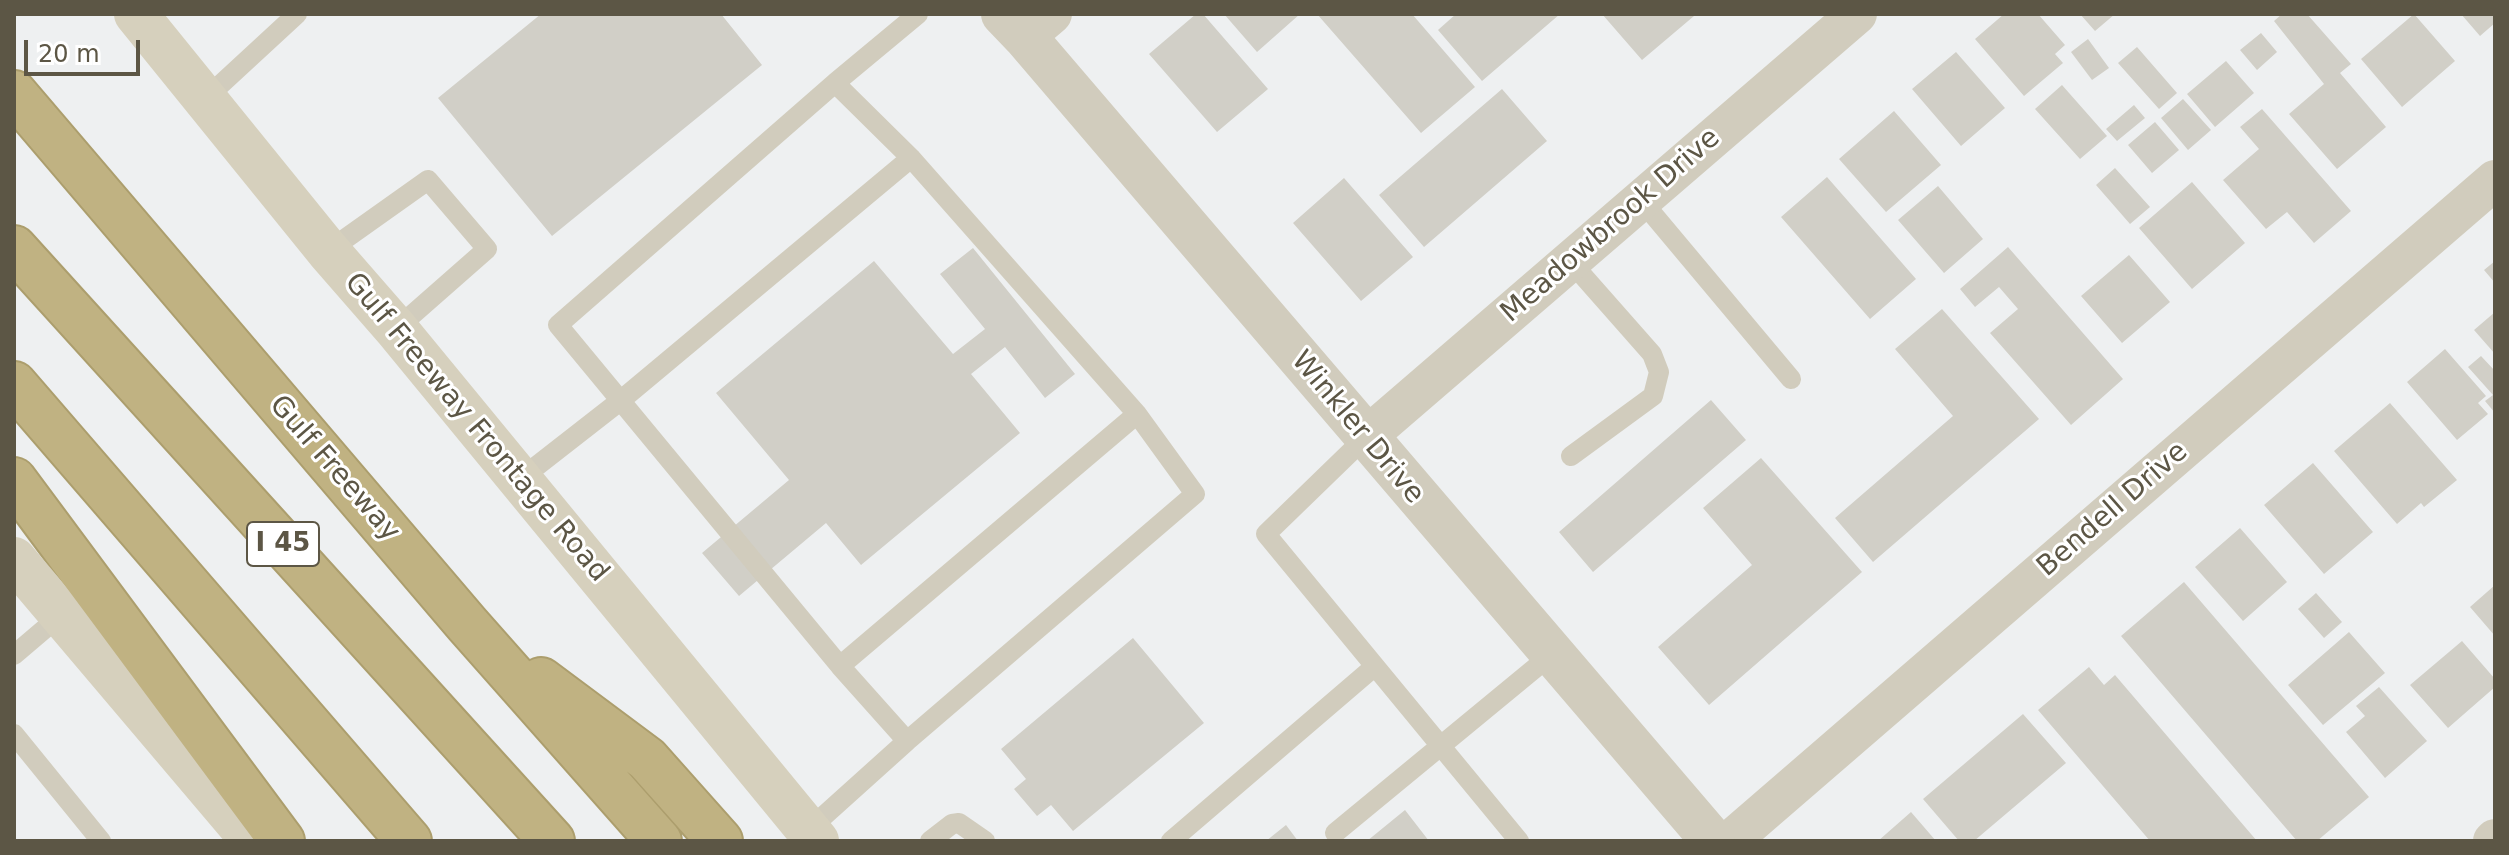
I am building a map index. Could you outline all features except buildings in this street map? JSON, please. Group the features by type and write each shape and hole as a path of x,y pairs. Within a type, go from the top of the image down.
{"highway":[{"name":"Gulf Freeway","path":"14,93 467,624 659,841"},
{"name":"I 45","path":"14,248 552,841"},
{"path":"14,384 409,841"},
{"path":"14,480 282,841"},
{"path":"467,624 647,759 720,841"}],"main road":[{"name":"Gulf Freeway Frontage Road","path":"136,14 812,836"},
{"path":"14,559 253,841"}],"street":[{"name":"Meadowbrook Drive","path":"1365,438 1857,14"},
{"name":"Winkler Drive","path":"1027,22 1365,438 1713,841"},
{"name":"Bendell Drive","path":"1730,841 2495,180"}],"lane":[{"path":"206,98 297,14"},
{"path":"907,741 840,666 558,325 918,14"},
{"path":"812,836 907,741 1195,494 1137,414 911,158 835,83"},
{"path":"520,479 620,401 911,158"},
{"path":"328,251 428,180 458,214 487,249 396,329"},
{"path":"1641,200 1791,379"},
{"path":"1570,261 1652,354 1659,372 1653,396 1571,456"},
{"path":"840,666 1137,414"},
{"path":"1365,438 1266,534 1519,841"},
{"path":"14,655 61,615"},
{"path":"1335,833 1551,655"},
{"path":"1171,841 1374,667"},
{"path":"14,734 101,841"},
{"path":"930,841 952,824 959,823 985,841"}]}
